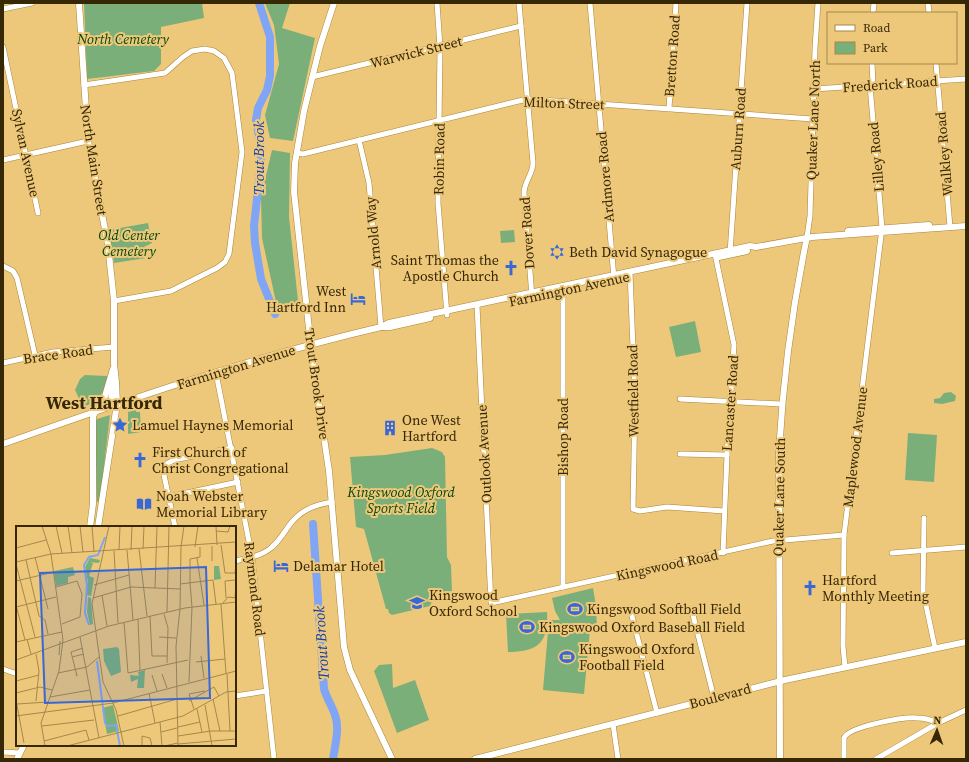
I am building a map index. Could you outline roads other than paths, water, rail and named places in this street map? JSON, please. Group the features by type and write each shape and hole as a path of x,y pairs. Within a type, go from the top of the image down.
{"main road":[{"name":"North Main Street","path":"79,3 88,141 108,245 114,301 114,364 116,404 98,526"},
{"name":"Trout Brook Drive","path":"334,3 312,77 297,153 294,202 332,502 344,647 350,670 392,759"},
{"name":"Farmington Avenue","path":"3,444 116,404 311,344 381,327 389,322 447,313 715,256 750,246 756,247 807,237 950,225 966,222"},
{"name":"Farmington Avenue","path":"950,225 966,226"},
{"name":"Quaker Lane South","path":"780,759 778,464 781,404 791,320 807,237"},
{"name":"North Main Street","path":"94,412 105,396 110,383 114,364"},
{"path":"90,526 93,504 94,412"},
{"name":"Boulevard","path":"475,759 779,681 966,642"},
{"path":"19,756 24,746"}],"street":[{"path":"3,9 32,3"},
{"name":"Robin Road","path":"437,3 440,47 438,203 447,313"},
{"name":"Dover Road","path":"519,3 533,168 526,182 524,193 532,295"},
{"name":"Ardmore Road","path":"590,3 614,277"},
{"name":"Bretton Road","path":"669,108 676,3"},
{"name":"Auburn Road","path":"730,252 747,3"},
{"name":"Quaker Lane North","path":"807,237 810,216 818,3"},
{"name":"Warwick Street","path":"312,77 521,26"},
{"name":"Sylvan Avenue","path":"3,47 38,213"},
{"path":"84,85 166,74 183,57 192,51 206,49 214,51 224,58 232,73 239,122 242,152 228,254 225,262 217,268 171,291 114,301"},
{"name":"Lilley Road","path":"872,64 881,231"},
{"name":"Walkley Road","path":"936,64 950,225"},
{"name":"Frederick Road","path":"814,89 966,79"},
{"name":"Milton Street","path":"297,153 303,154 528,99 813,118"},
{"name":"Arnold Way","path":"358,140 369,183 381,327"},
{"path":"3,160 88,141"},
{"name":"Maplewood Avenue","path":"845,667 843,646 844,535 881,231"},
{"name":"Lancaster Road","path":"715,256 734,345 724,511 723,553"},
{"path":"3,266 13,271 17,278 35,355"},
{"name":"Westfield Road","path":"630,274 635,400 633,509 640,511 667,507 724,511"},
{"name":"Bishop Road","path":"563,288 564,586"},
{"name":"Outlook Avenue","path":"477,306 491,603"},
{"name":"Brace Road","path":"3,363 35,355 70,350 114,347"},
{"name":"Raymond Road","path":"216,373 232,448 252,557 274,759"},
{"path":"680,399 781,404"},
{"path":"175,526 163,472 168,463 174,460 232,448"},
{"path":"680,454 727,455"},
{"path":"168,497 238,482"},
{"path":"236,561 252,557 273,546 291,523 304,511 315,506 332,502"},
{"path":"924,518 923,592 934,648"},
{"name":"Kingswood Road","path":"491,603 778,540 844,535"},
{"path":"892,553 966,547"},
{"path":"692,611 714,698"},
{"path":"632,616 657,712"},
{"path":"3,669 16,674"},
{"path":"236,696 267,691"},
{"path":"876,759 938,723 966,710"},
{"path":"844,759 844,738 850,732 898,718 919,718 938,723"},
{"path":"613,724 618,759"},
{"path":"3,752 19,756"}],"waterway":[{"name":"Trout Brook","path":"259,3 270,37 270,76 267,90 258,108 256,120 260,141 261,162 254,226 255,243 261,279 275,314"},
{"name":"Trout Brook","path":"313,524 324,689 335,715 337,725 337,737 333,759"}],"place":[{"name":"Beth David Synagogue","path":"557,252"},
{"name":"Saint Thomas the Apostle Church","path":"511,268"},
{"name":"West Hartford Inn","path":"358,299"},
{"name":"Lamuel Haynes Memorial","path":"120,425"},
{"name":"One West Hartford","path":"390,428"},
{"name":"First Church of Christ Congregational","path":"140,460"},
{"name":"Noah Webster Memorial Library","path":"144,504"},
{"name":"Delamar Hotel","path":"281,566"},
{"name":"Hartford Monthly Meeting","path":"810,588"},
{"name":"Kingswood Oxford School","path":"417,603"},
{"name":"Kingswood Softball Field","path":"575,609"},
{"name":"Kingswood Oxford Baseball Field","path":"527,627"},
{"name":"Kingswood Oxford Football Field","path":"567,657"}],"district":[{"name":"West Hartford","path":"104,402"}],"park label":[{"name":"North Cemetery","path":"123,39"},
{"name":"Old Center Cemetery","path":"129,244"},
{"name":"Kingswood Oxford Sports Field","path":"401,500"}]}
